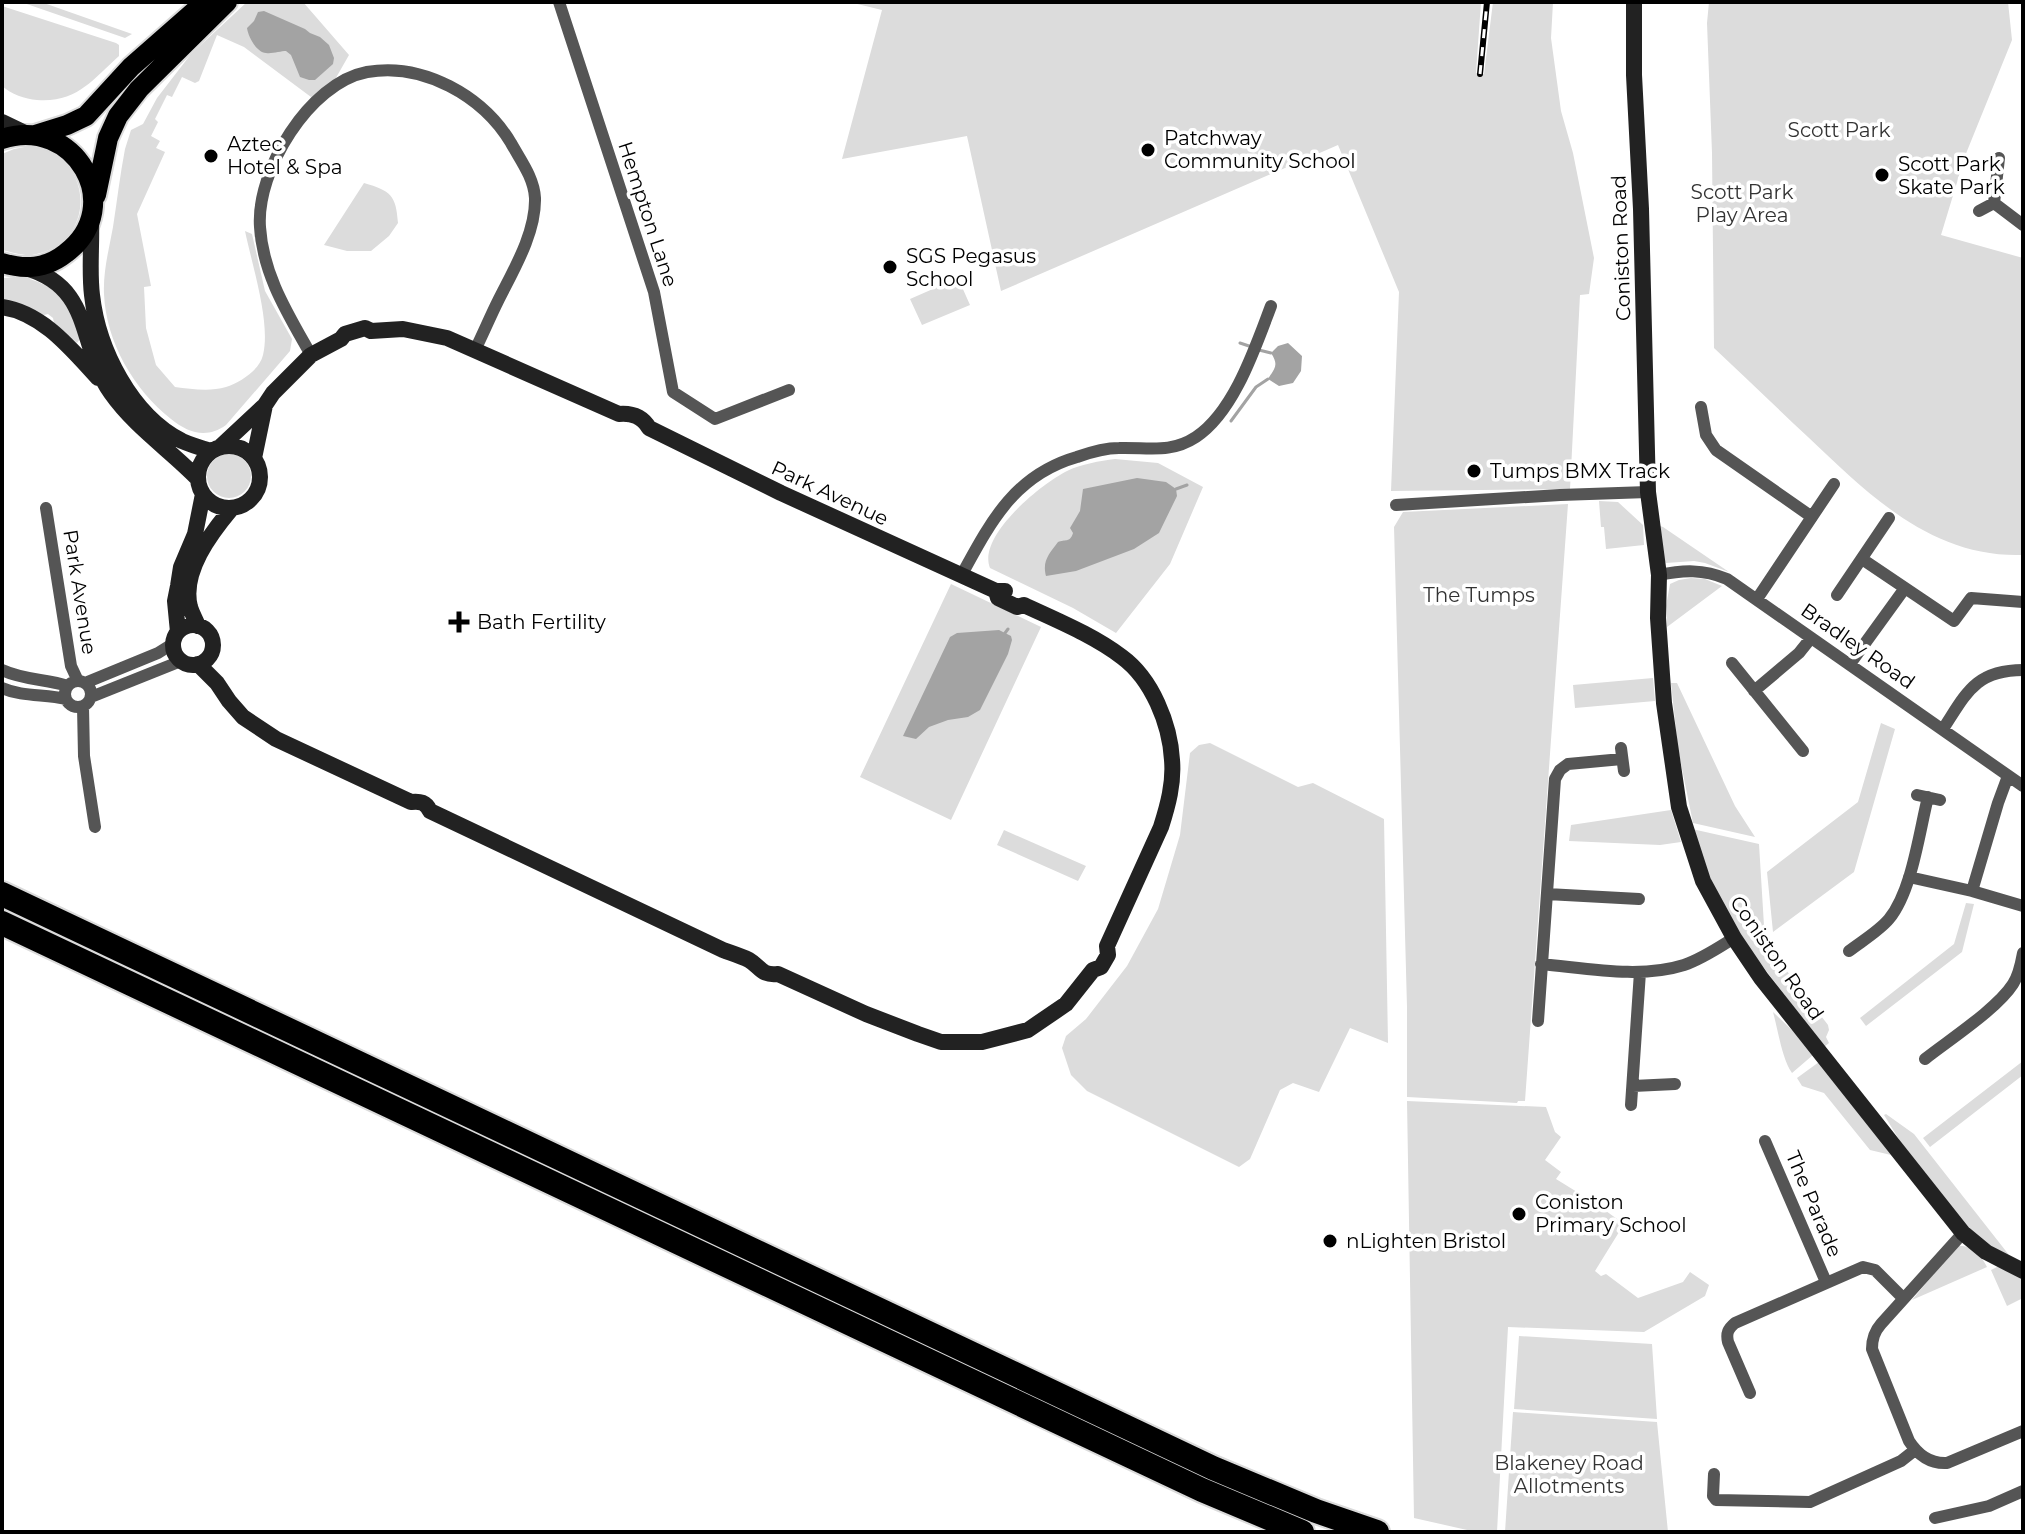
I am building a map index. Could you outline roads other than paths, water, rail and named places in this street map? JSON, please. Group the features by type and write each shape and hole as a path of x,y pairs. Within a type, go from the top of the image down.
{"highway":[{"path":"2,880 140,959"},
{"path":"2,894 1213,1468 1316,1511 1377,1532"},
{"path":"2,926 1188,1483 1302,1532"}],"main road":[{"path":"2,139 31,135 86,116 131,67 205,2"},
{"path":"11,267 48,264 69,251 86,232 108,138 118,116 139,89 227,2"},
{"path":"31,135 55,140 79,160 92,188 92,211"}],"street":[{"name":"Hempton Lane","path":"559,2 654,292 673,392 715,422 789,390"},
{"name":"Coniston Road","path":"1634,2 1648,492 1659,575 1658,618 1664,703 1679,807 1703,881 1734,938 1761,978 1963,1233 1986,1252 2023,1271"},
{"path":"311,355 285,310 265,262 260,224 266,184 290,131 313,105 354,76 377,71 421,76 467,96 504,132 532,183 535,200 523,250 475,350"},
{"path":"2,122 31,135"},
{"path":"1994,203 1999,158"},
{"path":"1979,211 1994,203"},
{"path":"1994,203 2023,225"},
{"path":"92,211 91,280 95,317 101,341 115,372 159,426 182,441 216,449"},
{"path":"11,267 40,272 71,296 110,391"},
{"path":"961,576 992,519 1017,490 1037,474 1067,459 1105,448 1163,449 1178,447 1198,436 1219,416 1233,395 1271,306"},
{"path":"2,307 43,324 65,342 131,417 200,486 211,502 232,508 253,498 261,476 259,466 245,449 233,445 216,449 203,459 199,468 200,486 195,534 181,567 175,601 174,650 196,660"},
{"name":"Park Avenue","path":"196,660 243,717 276,739 411,802 413,808 424,813 430,811 696,938 752,962 761,959 775,965 778,974 876,1018 941,1042 982,1042 1028,1030 1066,1004 1093,970 1101,967 1108,955 1107,946 1168,806 1172,762 1169,738 1157,703 1144,681 1125,659 1085,633 1024,605 1017,607 998,598 996,591 781,493 649,428 638,428 619,414 447,338 403,329 371,331 365,328 345,334 311,355 265,405 216,449"},
{"name":"Park Avenue","path":"254,458 265,405"},
{"path":"1701,407 1706,435 1716,450 1812,517"},
{"path":"1757,599 1834,484"},
{"path":"1396,505 1648,492"},
{"name":"Park Avenue","path":"46,508 74,687"},
{"path":"198,626 190,607 192,576 208,539 232,508"},
{"path":"1837,595 1889,518"},
{"path":"1862,559 1954,621 1971,598 2023,602"},
{"name":"Bradley Road","path":"1659,575 1697,571 1727,579 2023,786"},
{"path":"1850,664 1905,588"},
{"path":"74,687 71,706 196,660 213,645 205,629 198,626 184,627 176,638"},
{"name":"Park Avenue","path":"2,688 29,695 54,696 158,653 176,638"},
{"path":"1754,691 1799,653 1811,638"},
{"path":"1733,663 1803,751"},
{"path":"2,670 21,678 50,680 91,689 87,702 84,756 95,827"},
{"path":"1943,729 1977,683 1995,673 2023,670"},
{"path":"1538,1021 1555,779 1568,764 1622,759"},
{"path":"1972,891 2008,776"},
{"path":"1849,951 1887,921 1899,904 1909,877 1928,798"},
{"path":"1909,877 2023,906"},
{"path":"1547,894 1639,899"},
{"path":"1541,964 1640,972 1663,970 1686,965 1734,938"},
{"path":"1925,1059 2008,991 2015,981 2023,953"},
{"path":"1631,1105 1640,972"},
{"path":"1633,1086 1675,1084"},
{"name":"The Parade","path":"1765,1141 1826,1282"},
{"path":"1963,1233 1875,1331 1872,1349 1909,1441 1928,1460 1947,1463 2023,1431"},
{"path":"1750,1393 1728,1342 1729,1329 1735,1323 1859,1268 1875,1270 1903,1298"},
{"path":"1714,1474 1713,1496 1716,1500 1805,1503 1862,1480 1901,1461 1915,1450"},
{"path":"1941,1520 1989,1506 2023,1491"}],"waterway":[{"path":"1240,343 1252,347"},
{"path":"1259,350 1271,353"},
{"path":"1231,421 1256,387 1268,379"},
{"path":"1176,489 1187,485"},
{"path":"1005,633 1008,629"}],"railway":[{"path":"1480,74 1487,2"}],"place":[{"name":"Patchway Community School","path":"1148,150"},
{"name":"Aztec Hotel & Spa","path":"211,156"},
{"name":"Scott Park Skate Park","path":"1882,175"},
{"name":"SGS Pegasus School","path":"890,267"},
{"name":"Tumps BMX Track","path":"1474,471"},
{"name":"Bath Fertility","path":"459,622"},
{"name":"Coniston Primary School","path":"1519,1214"},
{"name":"nLighten Bristol","path":"1330,1241"}],"park label":[{"name":"Scott Park","path":"1839,130"},
{"name":"Scott Park Play Area","path":"1742,204"},
{"name":"The Tumps","path":"1479,595"},
{"name":"Blakeney Road Allotments","path":"1569,1474"}]}
